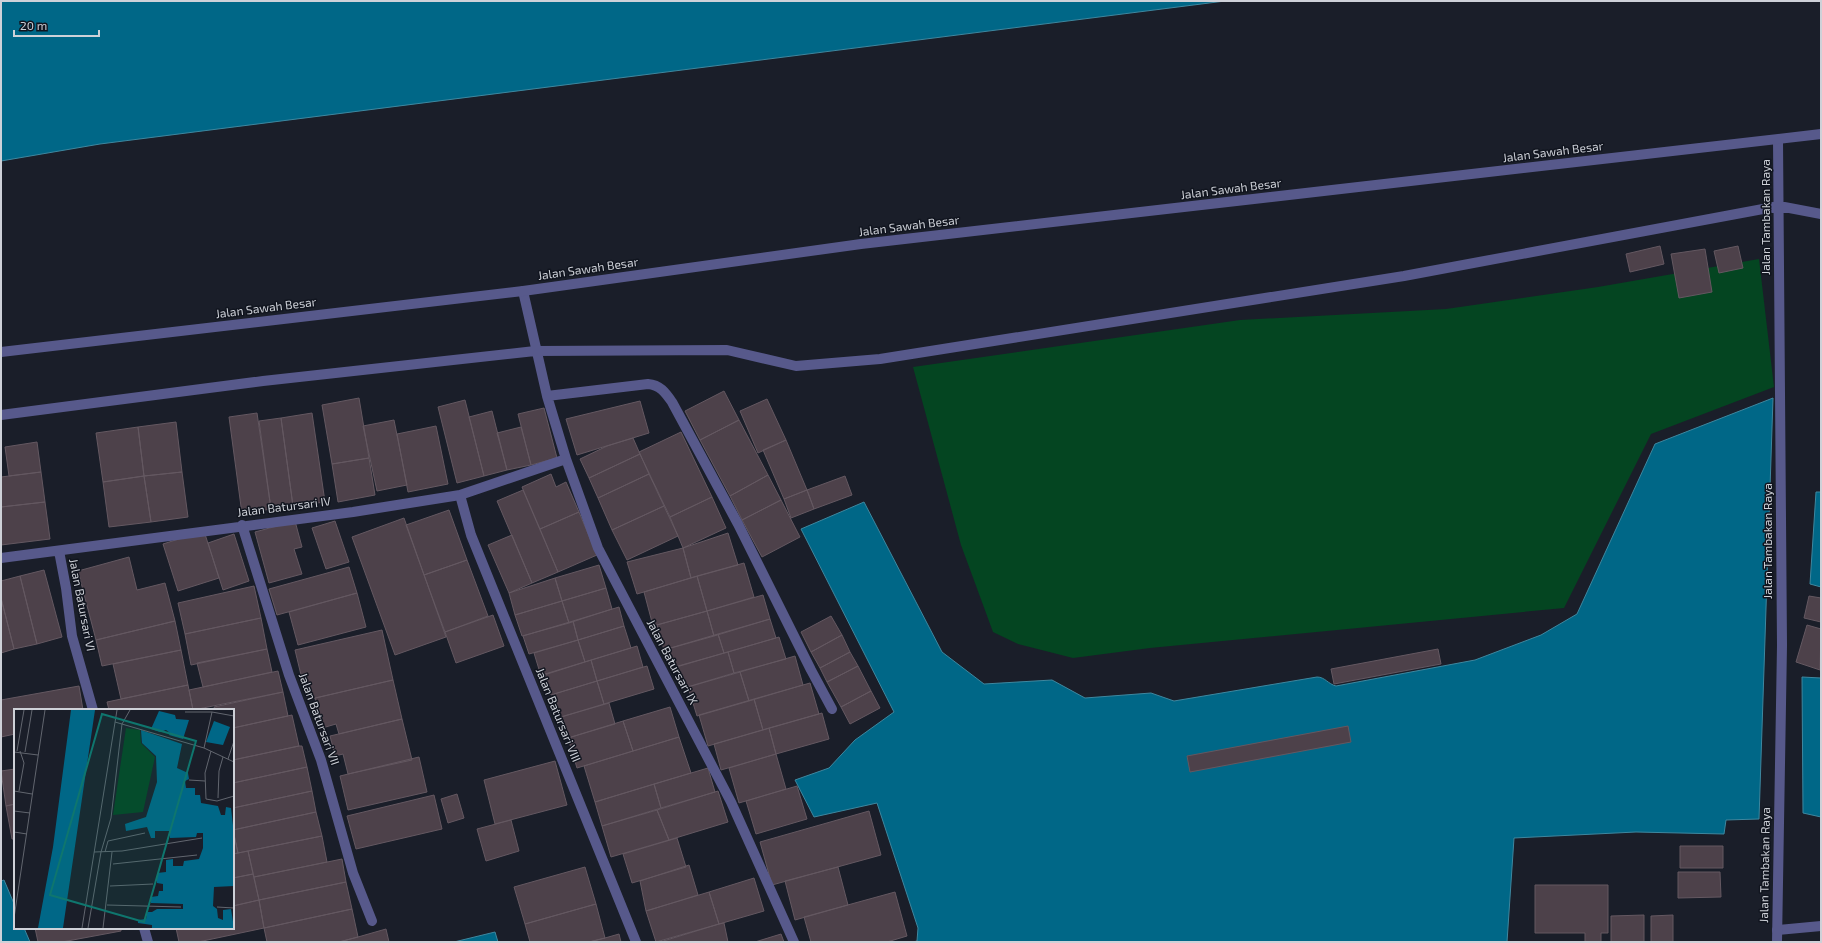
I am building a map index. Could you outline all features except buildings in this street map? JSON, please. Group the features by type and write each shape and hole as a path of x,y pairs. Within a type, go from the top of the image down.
{"street":[{"name":"Jalan Sawah Besar","path":"1,352 523,291 861,244 1821,134"},
{"name":"Jalan Tambakan Raya","path":"1777,942 1782,645 1778,140"},
{"path":"1,414 263,381 536,355 727,350 796,366 880,358 1404,276 1779,206 1821,214"},
{"path":"523,291 536,355"},
{"name":"Jalan Batursari IX","path":"536,355 566,459 598,548 731,802 794,942"},
{"path":"546,392 648,384 656,384 661,388 672,402 738,524 832,709"},
{"name":"Jalan Batursari IV","path":"1,558 242,525 353,512 460,495 566,459"},
{"name":"Jalan Batursari VIII","path":"460,495 471,535 636,942"},
{"name":"Jalan Batursari VII","path":"242,525 289,675 321,760 353,873 372,922"},
{"name":"Jalan Batursari VI","path":"58,551 66,588 72,636 93,709"},
{"path":"1777,930 1821,926"},
{"path":"144,929 148,942"}],"green space":[{"path":"1759,259 1774,387 1651,434 1564,608 1150,648 1073,658 1018,644 993,632 961,545 913,367 1240,320 1446,309 1598,287"}],"water":[{"path":"1,1 1225,1 100,144 1,161"},
{"path":"1773,398 1759,819 1726,820 1724,834 1636,832 1514,838 1507,942 913,942 917,941 918,928 877,803 814,817 795,780 829,768 855,740 894,712 801,529 864,502 942,652 984,684 1052,680 1085,698 1151,693 1174,701 1317,677 1322,678 1336,686 1475,660 1541,635 1577,614 1655,444"},
{"path":"1816,492 1821,492 1821,587 1810,584"},
{"path":"1802,677 1821,678 1821,817 1803,813"},
{"path":"4,880 14,904 14,929 24,929 30,942 1,942 1,881"},
{"path":"495,932 498,942 454,942"}]}
